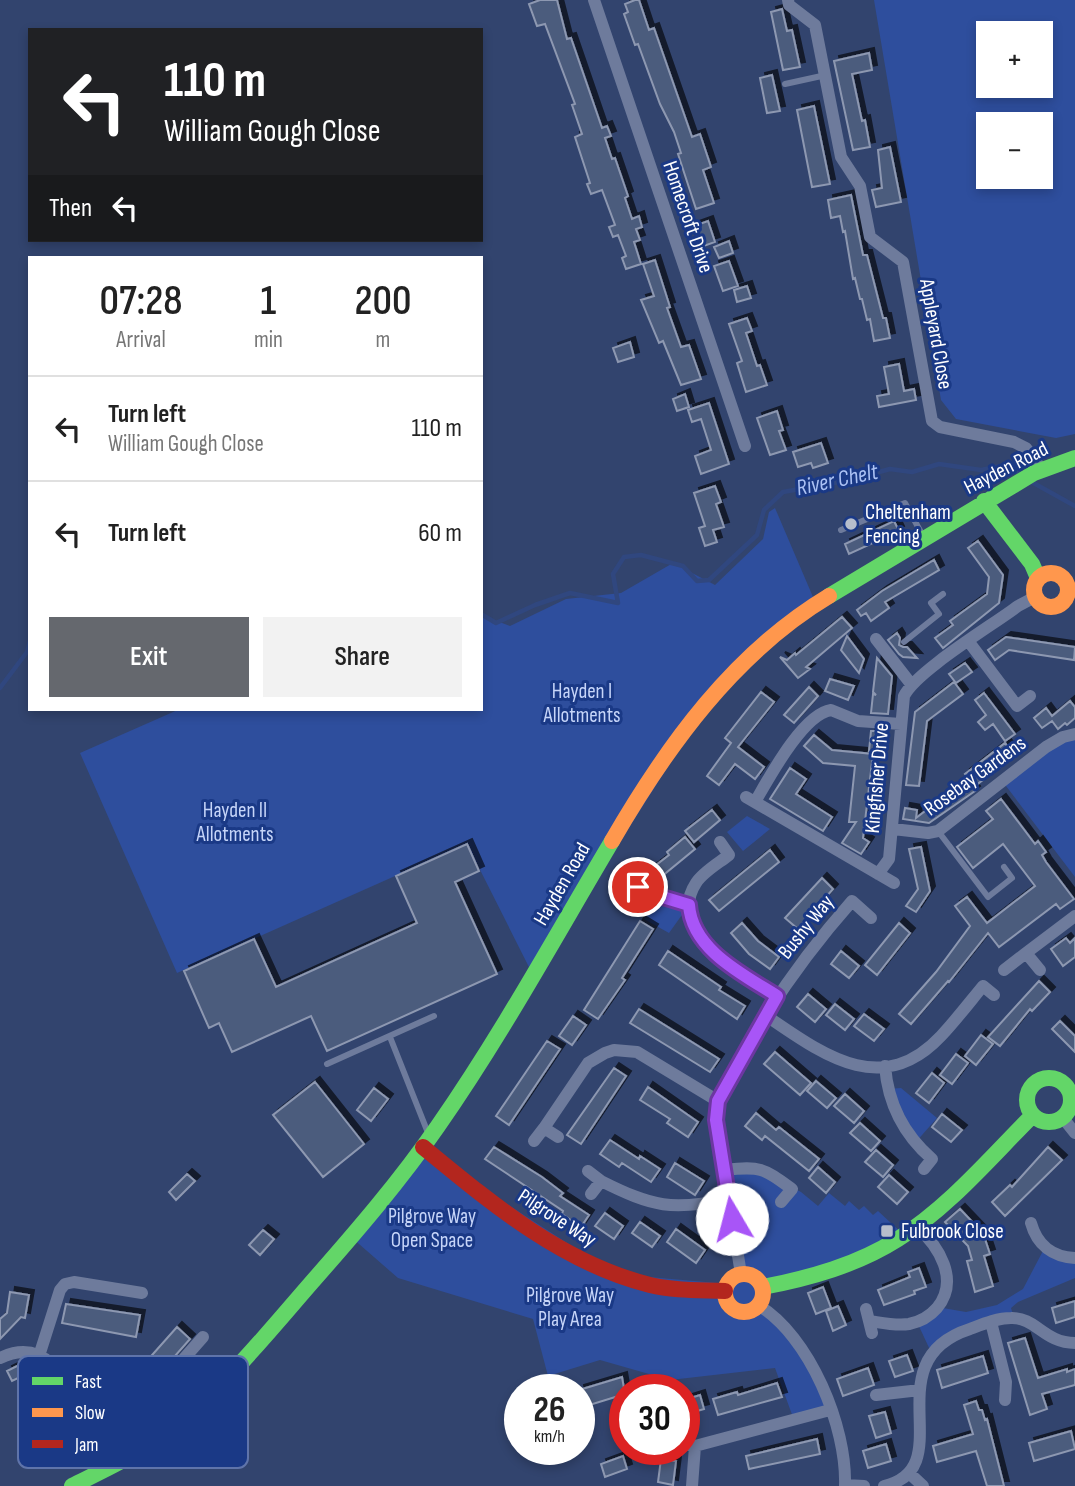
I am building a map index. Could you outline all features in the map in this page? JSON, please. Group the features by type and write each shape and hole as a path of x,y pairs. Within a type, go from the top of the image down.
{"main road":[{"name":"Hayden Road","path":"246,1356 360,1227 427,1142 534,977 635,802 714,694 745,661 816,604 1037,471 1075,458"},
{"path":"984,501 1032,564 1038,578"},
{"path":"1045,574 1060,576 1071,597 1048,607 1042,605 1035,597 1034,587 1038,578 1045,574"},
{"path":"1051,1078 1072,1088 1071,1107 1063,1118 1044,1123 1032,1116 1026,1105 1027,1095 1034,1083 1051,1078"},
{"path":"763,1287 804,1279 848,1265 916,1226 1032,1116"},
{"name":"Pilgrove Way","path":"427,1142 546,1241 580,1260 651,1285 725,1292"},
{"path":"741,1274 755,1278 763,1287 763,1295 758,1305 750,1311 739,1311 729,1304 725,1292 730,1281 741,1274"},
{"name":"Hayden Road","path":"72,1486 105,1468"}],"street":[{"name":"Homecroft Drive","path":"594,0 746,446"},
{"name":"Appleyard Close","path":"788,0 789,5 815,25 841,157 860,186 870,237 898,256 904,266 932,421 940,427 1021,444 1037,471"},
{"path":"876,639 891,651 911,684 1018,606 1035,597"},
{"path":"969,642 1017,706 1030,696"},
{"name":"Kingfisher Drive","path":"878,874 889,859 904,696 911,684"},
{"name":"Kingfisher Drive","path":"894,883 751,799 799,733 819,713 831,709 858,721 901,724"},
{"name":"Rosebay Gardens","path":"893,829 928,833 939,831 1046,747 1063,737 1075,734"},
{"path":"720,842 729,855 697,881 689,905 693,925 704,942 738,971 777,996"},
{"name":"Bushy Way","path":"718,1101 765,1015 798,965 852,901 871,918"},
{"path":"1004,970 1075,916"},
{"path":"1026,953 1040,970"},
{"path":"765,1015 831,1058 857,1066 885,1066 908,1059 941,1037 983,986 994,995"},
{"path":"534,1141 589,1063 614,1050 637,1052 718,1101 716,1120 741,1274"},
{"path":"885,1066 888,1088 897,1116 915,1143 932,1159 924,1169"},
{"path":"1063,1118 1075,1133"},
{"path":"544,1128 558,1137"},
{"path":"725,1170 752,1167 768,1171 792,1189 782,1202"},
{"path":"588,1171 601,1181 637,1199 661,1205 695,1206 730,1199"},
{"path":"591,1194 601,1181"},
{"path":"1031,1223 1039,1241 1045,1247 1061,1256 1075,1258"},
{"path":"869,1321 899,1325 917,1322 932,1314 942,1300 947,1275 944,1265 934,1245 916,1226"},
{"path":"0,1357 18,1352 39,1356 60,1290 65,1284 74,1282 142,1293"},
{"path":"758,1305 774,1314 799,1343 812,1365 844,1454 845,1486 864,1486"},
{"path":"884,1486 897,1482 909,1473 919,1452 920,1380 926,1360 938,1345 951,1335 991,1322 1020,1319 1052,1339 1075,1343"},
{"path":"991,1322 1006,1382 1005,1400"},
{"path":"186,1356 203,1337"},
{"path":"876,1395 920,1390"},
{"path":"700,1442 830,1410"},
{"path":"691,1465 692,1486"},
{"path":"909,1473 923,1486"}],"lane":[{"path":"785,84 825,75"},
{"path":"841,530 905,503 924,537"},
{"path":"904,642 939,614 931,603 943,594"},
{"path":"939,831 988,897 1013,878 1004,867"},
{"path":"638,887 689,905"},
{"path":"327,1064 434,1016"},
{"path":"390,1037 427,1142"}],"green space":[{"path":"874,0 1075,0 1075,434 1056,438 956,419 941,400"},
{"path":"775,508 816,604 714,694 534,977 467,844 177,973 80,753 175,711 483,711 483,616 510,626 566,599 621,593 673,563 715,585 763,539 769,512"},
{"path":"1075,734 1075,877 1003,782"},
{"path":"747,816 770,829 743,851 727,832"},
{"path":"656,895 689,905 669,933 644,919"},
{"path":"901,1088 937,1118 915,1143 888,1089"},
{"name":"Pilgrove Way Open Space","path":"423,1147 615,1274 728,1284 741,1274 725,1170 753,1167 801,1192 818,1206 829,1193 845,1206 849,1201 859,1210 864,1206 873,1215 878,1211 904,1235 763,1295 761,1302 784,1324 830,1410 794,1420 775,1368 700,1377 700,1374 649,1374 600,1360 547,1374 533,1319 398,1278 351,1237"},
{"path":"1045,1247 1075,1258 1075,1278 1018,1302 1011,1308 1014,1318 991,1322 931,1352 917,1322 937,1307 966,1312 997,1305 1023,1289"}],"building":[{"path":"540,0 557,0 567,39 571,38 602,128 607,126 611,136 605,138 628,196 625,198 632,219 639,216 642,227 636,229 640,240 634,242 641,264 626,269 622,258 626,256 618,235 613,237 609,227 615,225 602,190 591,194 587,184 590,183 575,137 582,134 572,105 575,104 545,24 537,26 529,4"},
{"path":"639,0 649,30 654,28 692,137 700,134 711,167 703,170 714,203 696,209 678,154 681,153 674,132 624,14 628,12 625,4"},
{"path":"782,9 787,31 792,30 800,67 783,70 771,12"},
{"path":"869,53 872,70 852,74 870,147 853,150 834,61"},
{"path":"772,75 780,111 767,113 760,78"},
{"path":"814,106 830,184 812,187 797,110"},
{"path":"890,147 901,202 876,207 872,190 882,188 878,150"},
{"path":"851,195 863,255 867,255 890,338 874,341 870,319 867,320 855,278 853,279 840,216 831,218 828,200"},
{"path":"708,221 715,242 701,247 694,226"},
{"path":"729,241 733,253 719,258 714,247"},
{"path":"655,260 670,307 667,308 681,347 689,345 701,379 681,385 663,341 659,343 641,300 654,296 643,264"},
{"path":"729,261 738,286 723,291 714,266"},
{"path":"747,286 751,298 737,302 734,290"},
{"path":"747,318 752,331 746,333 757,366 760,365 767,385 746,392 737,363 742,361 729,324"},
{"path":"630,342 634,357 618,362 613,348"},
{"path":"899,364 904,391 914,389 916,400 879,407 877,396 889,394 884,367"},
{"path":"685,394 689,407 677,411 673,399"},
{"path":"709,403 729,464 701,474 695,456 711,450 701,419 692,422 688,410"},
{"path":"777,411 783,430 779,431 786,450 770,455 757,418"},
{"path":"821,443 828,463 813,468 811,463 798,467 793,452"},
{"path":"715,486 721,502 716,504 724,527 713,530 717,542 705,546 699,528 705,526 694,493"},
{"path":"894,521 899,531 849,554 845,544"},
{"path":"978,541 1003,575 999,603 943,648 935,638 953,625 950,621 987,594 989,577 968,548"},
{"path":"934,560 939,570 885,602 889,608 871,621 866,613 861,616 857,610 882,591"},
{"path":"842,617 852,628 806,667 810,669 798,678 780,657 787,660 795,653 796,655"},
{"path":"897,633 900,638 899,645 907,647 917,658 899,654 888,640"},
{"path":"847,636 864,659 859,673 841,650"},
{"path":"1006,637 1075,647 1074,660 1009,650 995,660 988,650"},
{"path":"877,658 892,676 888,714 871,713 873,694 876,695 873,692"},
{"path":"965,663 972,672 956,683 949,674"},
{"path":"830,679 854,686 848,700 825,691"},
{"path":"954,682 963,694 927,721 919,786 906,785 915,712"},
{"path":"809,687 818,696 794,723 784,715"},
{"path":"761,692 774,702 738,747 764,767 755,779 735,764 719,785 707,776 731,743 725,738"},
{"path":"984,693 1015,734 1005,741 993,724 985,730 978,722 986,715 975,700"},
{"path":"1070,701 1075,707 1075,718 1067,725 1065,723 1058,729 1052,721 1042,728 1034,718 1046,708 1052,716"},
{"path":"871,731 882,731 881,752 869,751"},
{"path":"814,735 832,750 873,754 863,838 869,842 861,854 842,843 856,822 849,822 855,766 823,763 804,746"},
{"path":"1005,743 1015,755 975,786 965,774"},
{"path":"790,768 806,779 796,794 832,817 823,831 770,799"},
{"path":"967,779 975,791 929,823 903,819 905,808 917,810 916,818"},
{"path":"1001,799 1035,844 1038,841 1046,852 1042,855 1046,862 1074,899 1060,909 1056,904 999,947 988,933 911,1024 899,1014 936,972 970,926 955,906 967,897 987,923 1035,886 1003,844 973,868 957,847 993,819 986,811"},
{"path":"712,810 720,820 694,842 685,831"},
{"path":"685,837 695,849 650,886 642,876 669,855 667,852"},
{"path":"467,844 479,871 455,882 497,974 327,1051 311,1016 232,1052 219,1023 209,1028 184,971 254,939 276,987 417,923 396,876"},
{"path":"921,847 930,891 916,912 906,906 918,889 909,849"},
{"path":"770,850 779,862 719,911 709,900"},
{"path":"822,878 833,889 798,929 785,918"},
{"path":"640,921 653,929 622,978 625,980 598,1019 584,1010"},
{"path":"742,923 758,941 779,957 770,969 749,954 731,933"},
{"path":"899,923 910,933 877,975 865,965"},
{"path":"1066,938 1070,943 1075,938 1075,957 1063,966 1051,949"},
{"path":"668,951 745,1006 737,1019 659,965"},
{"path":"841,951 859,966 849,978 831,964"},
{"path":"1039,981 1050,992 1032,1011 1030,1009 1000,1046 988,1037"},
{"path":"808,994 826,1009 815,1022 797,1007"},
{"path":"835,1004 854,1019 845,1030 826,1015"},
{"path":"639,1009 719,1059 710,1072 630,1023"},
{"path":"864,1014 884,1029 874,1041 854,1026"},
{"path":"573,1016 586,1025 572,1045 559,1036"},
{"path":"1060,1021 1075,1036 1075,1052 1052,1029"},
{"path":"981,1035 993,1044 976,1065 965,1056"},
{"path":"547,1041 560,1049 509,1125 496,1116"},
{"path":"775,1052 811,1083 800,1095 764,1064"},
{"path":"956,1054 968,1063 952,1084 940,1075"},
{"path":"614,1068 626,1076 581,1144 567,1135"},
{"path":"932,1073 944,1083 929,1103 916,1093"},
{"path":"816,1081 836,1098 827,1108 807,1091"},
{"path":"315,1082 364,1144 323,1177 273,1115"},
{"path":"648,1087 698,1122 688,1137 667,1123 670,1119 640,1100"},
{"path":"374,1088 388,1099 371,1121 357,1110"},
{"path":"845,1094 864,1111 854,1123 834,1106"},
{"path":"756,1113 776,1130 779,1127 819,1159 809,1171 765,1136 762,1140 745,1126"},
{"path":"942,1114 962,1130 951,1142 932,1127"},
{"path":"860,1123 880,1141 871,1151 850,1133"},
{"path":"610,1140 660,1169 651,1182 622,1163 619,1167 600,1154"},
{"path":"494,1147 542,1177 563,1193 560,1196 589,1215 581,1227 562,1214 563,1211 485,1159"},
{"path":"1048,1147 1062,1160 1005,1216 992,1202 1010,1185 1012,1187"},
{"path":"876,1150 893,1165 883,1177 865,1162"},
{"path":"675,1163 704,1181 695,1195 667,1177"},
{"path":"818,1167 835,1182 826,1193 809,1178"},
{"path":"187,1174 195,1181 176,1200 169,1192"},
{"path":"889,1175 908,1192 897,1204 878,1187"},
{"path":"960,1209 983,1233 990,1254 984,1256 993,1286 975,1292 967,1261 972,1260 968,1246 945,1222"},
{"path":"605,1213 623,1226 614,1239 595,1226"},
{"path":"640,1222 660,1236 652,1247 632,1233"},
{"path":"676,1229 705,1250 696,1263 667,1242"},
{"path":"263,1230 274,1239 260,1255 249,1245"},
{"path":"919,1268 926,1287 914,1291 915,1294 884,1305 878,1290 910,1277 908,1272"},
{"path":"823,1287 831,1308 816,1314 808,1293"},
{"path":"10,1292 29,1295 25,1318 21,1317 0,1339 0,1319 7,1313"},
{"path":"1075,1301 1075,1317 1056,1323 1052,1308"},
{"path":"66,1304 140,1315 136,1337 62,1323"},
{"path":"838,1306 846,1325 833,1331 826,1311"},
{"path":"177,1327 190,1339 175,1356 151,1356"},
{"path":"1025,1338 1038,1378 1075,1369 1075,1385 1042,1394 1047,1409 1030,1415 1008,1343"},
{"path":"907,1355 913,1371 895,1377 889,1361"},
{"path":"983,1356 988,1373 942,1388 937,1370"},
{"path":"18,1366 18,1378 12,1381 7,1371"},
{"path":"868,1368 874,1385 843,1396 837,1379"},
{"path":"609,1381 609,1399 595,1403 595,1385"},
{"path":"777,1383 782,1397 718,1415 713,1399 737,1392 738,1395"},
{"path":"976,1401 985,1420 987,1419 1004,1486 987,1486 976,1451 937,1462 933,1446 973,1434 964,1405"},
{"path":"885,1412 891,1433 876,1438 869,1416"},
{"path":"1071,1431 1075,1449 1034,1461 1029,1443"},
{"path":"817,1439 820,1454 749,1469 746,1456"},
{"path":"886,1444 891,1461 868,1468 863,1451"},
{"path":"609,1461 609,1465 626,1465 627,1469 605,1477 601,1464"},
{"path":"660,1465 676,1465 673,1485 658,1482"}],"waterway":[{"name":"River Chelt","path":"483,615 496,623 570,593 618,603 613,574 624,557 641,555 683,566 697,581 709,580 757,535 764,510 783,492 850,480 890,469 912,472 939,464 981,470 1006,465 1020,474"},
{"name":"River Chelt","path":"1030,481 1075,506"},
{"name":"River Chelt","path":"0,688 28,648"}],"traffic: fast":[{"path":"829,596 1034,473 1075,458"},
{"path":"984,501 1032,564 1038,578"},
{"path":"248,1356 361,1225 438,1126 528,985 612,841"},
{"path":"1049,1078 1058,1079 1065,1084 1070,1091 1071,1100 1070,1109 1065,1116 1058,1121 1049,1122 1040,1121 1033,1116 1028,1109 1027,1100 1028,1091 1033,1084 1040,1079 1049,1078"},
{"path":"763,1287 833,1269 898,1239 952,1197 1032,1116"},
{"path":"72,1486 107,1468"}],"traffic: slow":[{"path":"1051,573 1063,578 1068,590 1063,602 1051,607 1039,602 1034,590 1039,578 1051,573"},
{"path":"612,841 656,771 706,704 763,645 829,596"},
{"path":"744,1274 757,1280 763,1293 757,1306 744,1312 731,1306 725,1293 731,1280 744,1274"}],"traffic: jam":[{"path":"423,1147 529,1229 587,1262 618,1275 659,1287 725,1291"}],"place":[{"name":"Cheltenham Fencing","path":"851,524"},
{"name":"Fulbrook Close","path":"887,1231"}],"route":[{"path":"638,887 689,905 693,925 704,942 738,971 777,996 718,1101 716,1120 732,1219"}],"park label":[{"name":"Hayden I Allotments","path":"582,703"},
{"name":"Hayden II Allotments","path":"235,822"},
{"name":"Pilgrove Way Play Area","path":"570,1307"}]}
